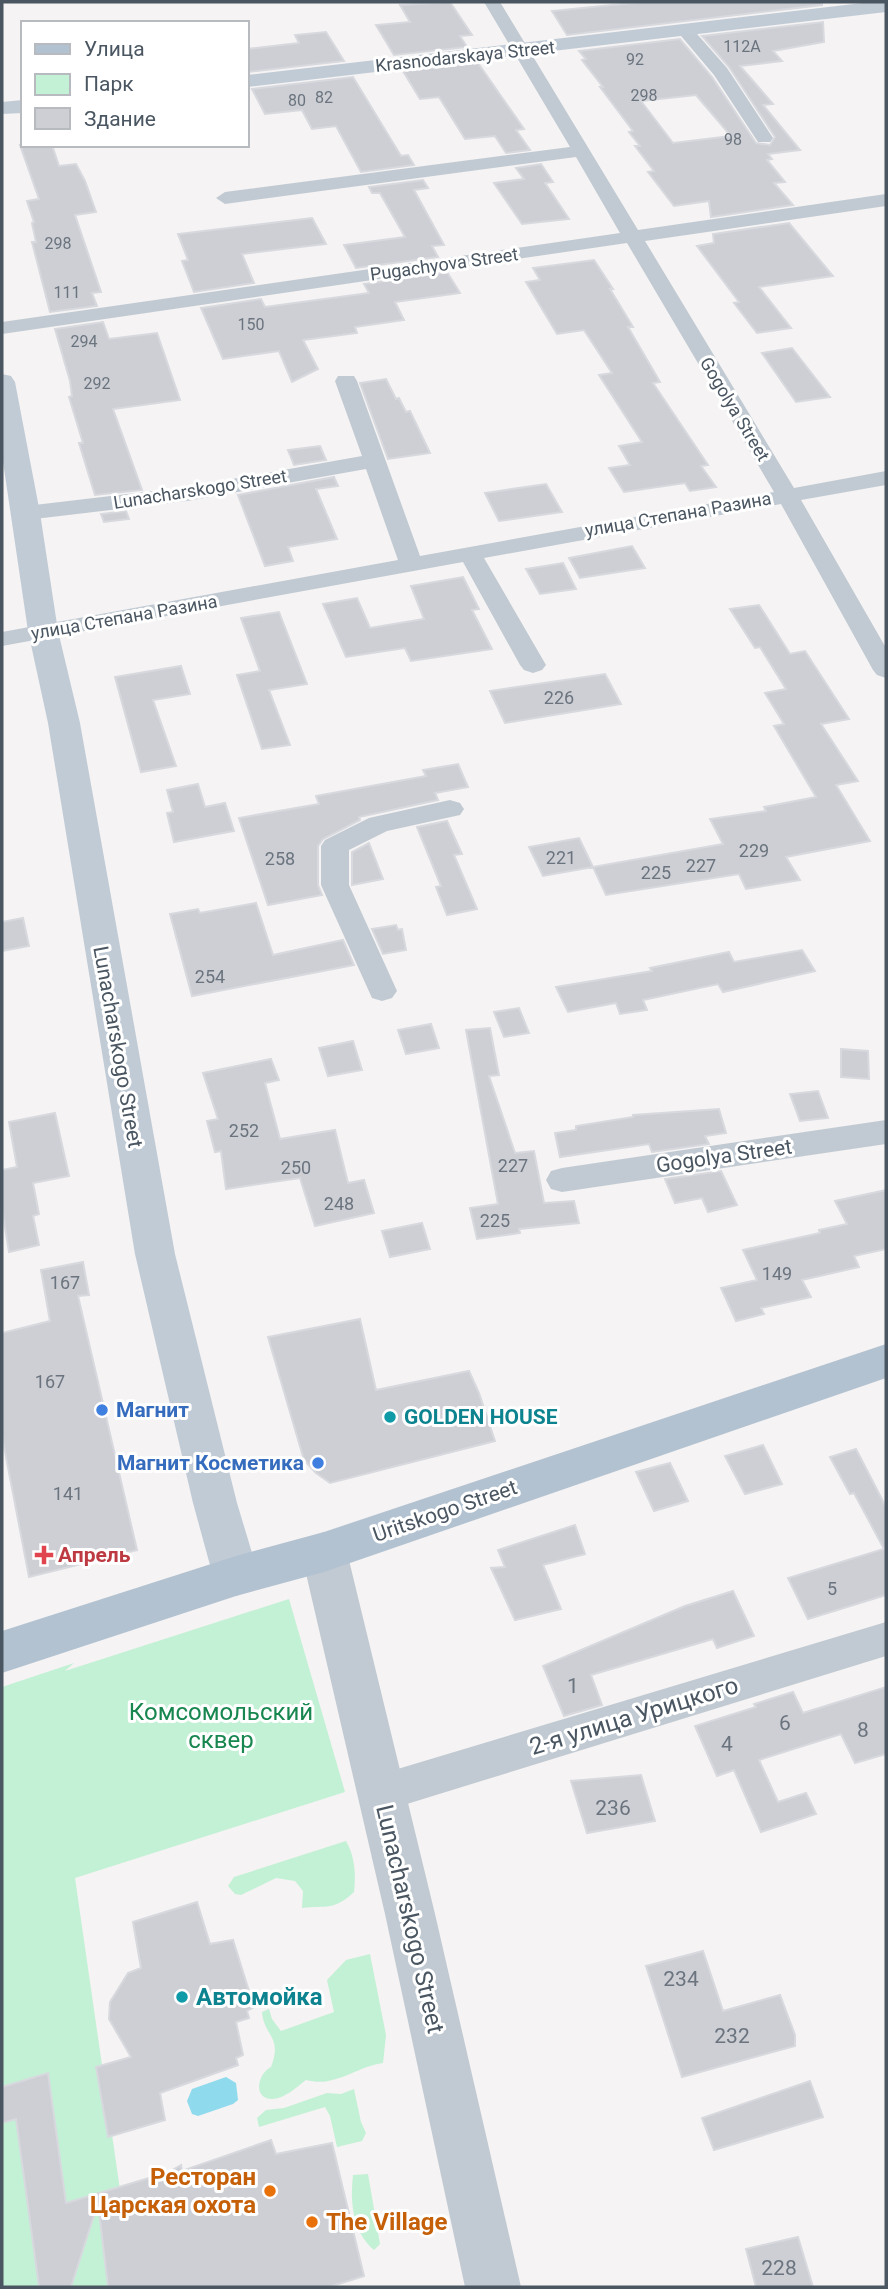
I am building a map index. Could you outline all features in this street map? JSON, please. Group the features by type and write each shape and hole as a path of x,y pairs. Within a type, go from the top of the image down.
{"main road":[{"name":"Krasnodarskaya Street","path":"248,81 886,6"},
{"path":"2,108 21,106"},
{"name":"Lunacharskogo Street","path":"2,382 26,513 43,631 64,723 155,1255 215,1503 236,1576"},
{"name":"Uritskogo Street","path":"2,1652 236,1576 324,1552 886,1361"}],"street":[{"name":"Gogolya Street","path":"492,2 787,495 886,670"},
{"path":"684,30 721,72 764,138"},
{"path":"225,198 581,151"},
{"name":"Pugachyova Street","path":"2,328 886,200"},
{"path":"346,381 411,563"},
{"name":"Lunacharskogo Street","path":"26,513 187,494 374,461"},
{"name":"улица Степана Разина","path":"2,639 886,478"},
{"path":"469,552 533,665"},
{"path":"382,991 335,885 335,846 379,824 450,809"},
{"name":"Gogolya Street","path":"562,1180 886,1132"},
{"name":"Lunacharskogo Street","path":"324,1552 493,2287"},
{"name":"2-я улица Урицкого","path":"381,1793 886,1639"}],"green space":[{"name":"Комсомольский сквер","path":"289,1599 345,1792 75,1878 134,2287 2,2287 2,1687 74,1663 65,1671"},
{"path":"346,1841 354,1866 354,1892 335,1905 302,1908 303,1891 295,1881 276,1878 241,1895 235,1894 228,1886 234,1877"},
{"path":"370,1954 386,2035 383,2063 336,2079 316,2082 306,2080 281,2097 266,2098 259,2090 259,2085 266,2070 271,2067 275,2049 262,2012 269,2009 272,2019 281,2031 334,2012 327,1980 346,1960"},
{"path":"354,2089 366,2133 362,2141 337,2147 330,2116 325,2107 259,2127 257,2118 266,2110 284,2108 327,2093 341,2094"},
{"path":"368,2174 380,2244 374,2250 357,2225 352,2195 353,2175"}],"water":[{"path":"226,2077 236,2083 238,2100 198,2116 192,2114 187,2101 192,2089"}],"building":[{"path":"450,2 472,35 460,36 467,47 394,55 376,25 410,22 400,5"},
{"path":"642,2 822,2 822,5 567,35 552,11"},
{"path":"823,22 824,42 773,51 782,61 740,66 773,104 763,105 800,150 768,154 772,159 767,160 785,182 774,183 793,205 711,217 709,201 674,206 648,172 654,171 635,146 640,146 629,132 633,131 600,87 603,87 582,60 586,59 579,51 680,39 712,77 756,143 770,145 775,137 729,67 702,36","holes":["696,95 731,136 673,143 641,101"]},
{"path":"326,32 344,61 248,72 248,49 299,43 295,35"},
{"path":"478,63 524,129 516,130 530,150 506,153 495,136 465,139 439,97 420,99 403,71"},
{"path":"353,77 401,156 408,155 414,165 361,172 336,126 312,129 302,110 265,114 252,89"},
{"path":"20,145 53,147 59,166 76,164 85,181 96,212 75,215 101,292 92,293 97,306 50,312 32,242 36,242 34,222 27,201 39,199"},
{"path":"541,164 553,182 545,183 569,219 522,224 494,183 524,179 516,168"},
{"path":"423,180 428,188 414,190 444,245 432,246 438,257 356,268 344,245 405,237 380,193 372,193 369,187"},
{"path":"312,218 326,244 242,254 254,283 194,292 182,261 188,260 178,234"},
{"path":"789,223 833,276 759,287 791,328 757,333 734,303 739,302 697,246 714,243 713,234"},
{"path":"594,260 613,289 610,289 633,327 628,327 660,382 653,383 708,465 701,466 716,487 690,491 685,483 624,492 609,468 630,465 619,446 642,442 599,375 612,373 584,330 557,334 526,282 540,280 533,268"},
{"path":"447,272 460,293 395,302 404,320 355,327 357,333 303,340 318,369 292,382 279,351 223,359 201,308 261,299 265,307 369,293 364,284"},
{"path":"103,322 109,339 157,333 180,400 113,409 142,490 95,495 79,443 83,443 69,397 72,396 70,381 55,329"},
{"path":"792,348 830,397 796,402 762,353"},
{"path":"386,379 396,399 399,398 406,412 410,411 430,453 388,459 360,383"},
{"path":"320,446 326,460 294,465 288,450"},
{"path":"334,477 338,486 316,489 337,539 288,547 293,561 265,566 238,495"},
{"path":"546,484 562,512 499,521 485,493"},
{"path":"126,511 129,519 104,522 101,514"},
{"path":"632,546 645,568 580,578 569,558"},
{"path":"563,563 576,589 540,594 526,569"},
{"path":"463,577 479,609 472,610 492,649 411,661 405,648 346,657 323,604 357,598 370,628 424,619 411,586"},
{"path":"759,605 790,654 805,651 849,719 821,724 858,781 836,785 870,841 786,857 800,880 746,889 739,874 606,895 593,867 723,844 710,819 766,811 764,807 816,797 774,726 784,724 765,693 786,689 760,647 755,648 730,609"},
{"path":"279,612 307,684 269,690 290,745 262,749 237,675 260,671 241,618"},
{"path":"181,666 190,694 153,700 176,766 141,772 115,677"},
{"path":"605,674 621,704 505,723 490,691"},
{"path":"458,764 468,787 435,793 438,800 359,817 360,820 323,839 318,846 318,885 322,895 268,905 239,818 319,804 316,796 426,776 423,770"},
{"path":"198,784 205,807 225,803 234,831 174,842 167,813 173,812 167,790"},
{"path":"447,821 462,854 454,855 477,909 447,915 436,887 441,886 417,827"},
{"path":"579,838 593,867 543,876 529,847"},
{"path":"369,843 383,879 352,885 352,852"},
{"path":"256,903 273,955 343,940 354,965 192,996 170,914 198,909 200,913"},
{"path":"23,918 29,946 2,951 2,922"},
{"path":"396,925 398,930 402,929 406,950 383,954 372,929"},
{"path":"802,950 815,971 723,992 718,984 643,1000 647,1010 620,1014 616,1003 568,1012 556,987 652,971 650,968 729,952 734,962"},
{"path":"519,1008 529,1033 504,1037 494,1012"},
{"path":"431,1024 439,1048 406,1054 398,1030"},
{"path":"490,1028 499,1075 489,1076 515,1153 534,1151 544,1203 574,1201 579,1223 519,1229 520,1233 477,1239 470,1208 498,1204 466,1030"},
{"path":"353,1041 362,1070 328,1076 319,1048"},
{"path":"841,1049 868,1051 869,1079 841,1077"},
{"path":"271,1059 279,1080 265,1083 280,1139 335,1130 348,1183 364,1180 374,1213 315,1226 300,1178 226,1189 221,1151 215,1152 207,1121 218,1119 203,1073"},
{"path":"818,1091 828,1118 800,1121 790,1094"},
{"path":"719,1109 726,1133 705,1136 709,1144 652,1152 649,1144 560,1157 555,1133 576,1130 576,1126 633,1115"},
{"path":"55,1113 69,1176 33,1183 39,1214 33,1216 39,1245 9,1252 2,1209 2,1170 17,1167 9,1122"},
{"path":"721,1171 737,1205 708,1212 702,1198 675,1203 665,1179"},
{"path":"886,1190 886,1249 854,1256 859,1267 802,1280 811,1297 761,1308 764,1314 736,1321 721,1288 757,1280 743,1250 820,1233 819,1230 847,1224 835,1201"},
{"path":"422,1223 430,1249 390,1257 382,1231"},
{"path":"83,1262 89,1295 78,1296 137,1550 29,1577 2,1436 2,1333 50,1321 41,1270"},
{"name":"GOLDEN HOUSE","path":"360,1319 376,1390 469,1371 495,1441 330,1483 316,1473 304,1460 268,1337"},
{"path":"763,1445 782,1484 745,1494 725,1456"},
{"path":"856,1449 886,1507 886,1595 808,1619 788,1578 884,1549 854,1493 850,1494 830,1457"},
{"path":"670,1463 688,1501 654,1511 636,1472"},
{"path":"575,1525 585,1554 543,1565 561,1609 515,1620 491,1568 505,1567 498,1550"},
{"path":"733,1591 754,1636 717,1648 713,1639 591,1675 602,1705 564,1716 543,1666 685,1606"},
{"path":"886,1687 886,1754 855,1763 841,1734 759,1760 778,1802 806,1793 816,1814 761,1832 734,1770 717,1776 695,1726 793,1692 803,1713"},
{"path":"641,1775 655,1821 587,1833 571,1781"},
{"name":"Автомойка","path":"197,1902 210,1944 233,1940 254,2007 247,2011 249,2018 236,2022 243,2055 236,2058 238,2065 160,2093 165,2120 108,2137 96,2067 131,2057 109,2019 110,2002 128,1973 141,1968 133,1922"},
{"path":"703,1951 723,2011 780,1995 795,2035 795,2046 682,2077 646,1966"},
{"path":"48,2073 66,2203 169,2172 181,2165 182,2171 271,2140 276,2154 332,2143 364,2276 329,2287 108,2287 98,2203 71,2287 39,2287 16,2119 2,2123 2,2087"},
{"path":"810,2081 823,2117 714,2150 702,2118"},
{"path":"798,2237 813,2287 756,2287 746,2249"}],"place":[{"name":"Магнит","path":"102,1410"},
{"name":"GOLDEN HOUSE","path":"390,1417"},
{"name":"Магнит Косметика","path":"318,1463"},
{"name":"Апрель","path":"44,1555"},
{"name":"Автомойка","path":"182,1997"},
{"name":"Ресторан Царская охота","path":"270,2191"},
{"name":"The Village","path":"312,2222"}]}
